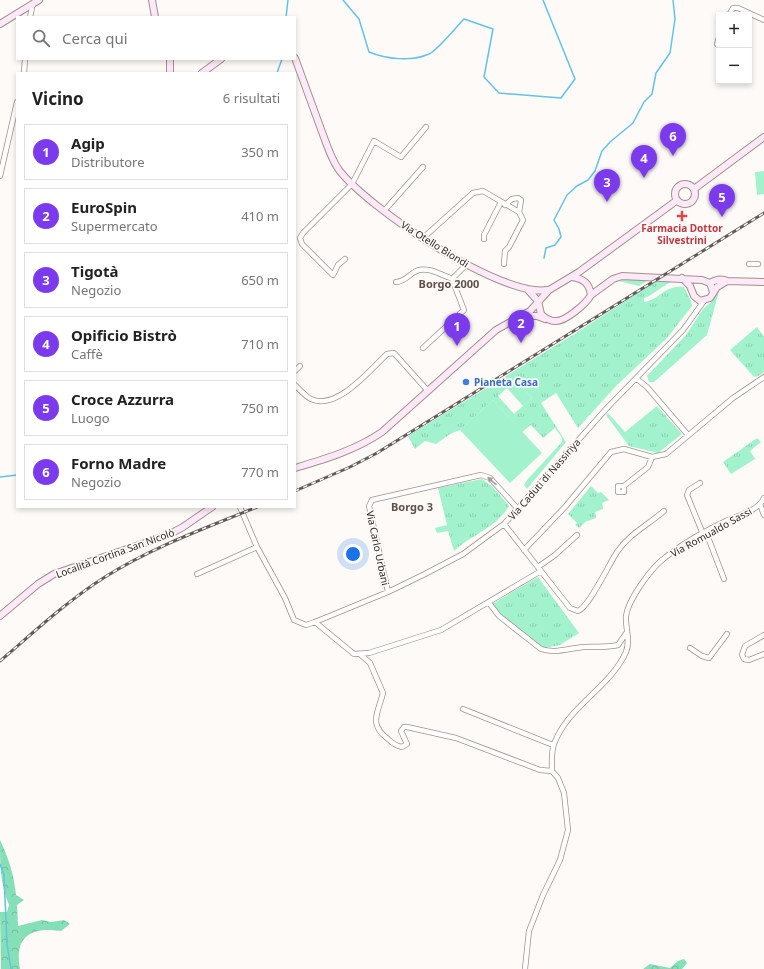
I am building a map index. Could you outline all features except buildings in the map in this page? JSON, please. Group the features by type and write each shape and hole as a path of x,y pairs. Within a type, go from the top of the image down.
{"main road":[{"path":"152,0 155,16"},
{"path":"0,24 36,1"},
{"path":"170,60 170,72"},
{"path":"203,72 220,60"},
{"name":"Via Otello Biondi","path":"296,60 334,161 352,184 384,211 423,238 488,276 526,289 542,291 549,290"},
{"path":"694,189 764,137"},
{"path":"676,201 675,191 679,186 686,184 694,189"},
{"path":"676,201 681,204 690,203 695,198 694,189"},
{"path":"296,468 342,453 369,441 382,432 496,330 535,307 538,301 549,290 572,277 676,201"},
{"path":"587,265 586,282 591,295"},
{"path":"572,277 597,286 622,276 682,278 710,283 714,280 764,282"},
{"path":"682,278 690,286 692,293 697,299 704,301 710,298 717,287 726,281"},
{"path":"692,293 693,285 700,280"},
{"path":"521,316 537,316 548,320 560,321 584,306 591,295 606,283"},
{"path":"710,283 713,292"},
{"name":"Via Otello Biondi","path":"526,289 538,301"},
{"path":"538,301 541,314 548,320"},
{"name":"Località Cortina San Nicolò","path":"0,616 38,584 54,574 168,535 183,527 211,508"}],"street":[{"path":"30,16 36,1"},
{"path":"731,12 733,8 740,12"},
{"path":"752,16 764,20"},
{"path":"24,72 25,60"},
{"path":"0,176 16,106"},
{"path":"345,259 338,265 333,275 302,244 300,238 303,233 352,184 374,141 401,157 426,127"},
{"path":"384,211 423,167"},
{"path":"423,238 473,193 483,191 489,193 503,204 518,212 523,220 509,248 505,251 504,264"},
{"path":"484,239 484,235 503,204 512,199 518,198 521,204 518,212"},
{"path":"452,279 467,264"},
{"path":"749,264 758,264"},
{"path":"396,282 401,282 416,270 425,269 452,279 464,310 423,348"},
{"path":"696,312 697,299"},
{"name":"Via Caduti di Nassiriya","path":"315,622 388,592 463,554 504,524 518,510 580,437 683,330 704,301"},
{"path":"296,385 311,399 328,402 343,394 387,354 394,353 428,390"},
{"path":"296,370 300,366"},
{"path":"524,550 565,507 611,452 624,449 652,457 666,454 733,398 764,377"},
{"path":"636,379 647,387 688,435"},
{"path":"624,486 648,467 652,457"},
{"name":"Via Carlo Urbani","path":"388,592 369,506 372,500 481,475 490,478 518,510"},
{"path":"700,483 689,490 687,495 724,579"},
{"name":"Via Romualdo Sassi","path":"552,771 553,745 567,719 605,681 619,664 628,644 626,615 632,601 648,576 660,562 673,552 760,504 764,498"},
{"path":"760,504 764,515"},
{"path":"240,508 257,547 285,598 294,620 306,625 315,622 354,654 360,654 441,630 489,604 539,569 577,534"},
{"path":"504,524 570,608 578,611 582,610 624,542 664,511"},
{"path":"197,574 257,547"},
{"path":"489,604 500,616 541,649 549,652 584,646 608,647 618,645 627,632"},
{"path":"690,648 702,656 709,658 727,634"},
{"path":"764,635 745,646 742,655 744,659 749,660 764,654"},
{"path":"360,654 370,663 381,686 383,694 377,710 376,722 378,729 385,737 398,746 402,747 407,744 400,731 404,727 407,727 456,738 540,770 552,771 558,778 564,793 568,830 560,860 543,895 529,931 525,969"},
{"path":"464,709 553,745"}],"green space":[{"path":"764,171 764,194 757,195 755,172"},
{"path":"625,278 650,279 639,286 619,281"},
{"path":"655,282 671,282 644,298 644,302 654,299 667,290 677,287 684,287 691,301 692,306 667,338 616,386 578,428 556,393 541,403 566,442 527,489 524,485 527,480 562,442 562,438 555,428 543,438 531,425 522,432 493,400 460,430 450,434 436,444 425,441 415,449 408,436 576,333","holes":["516,380 532,398 514,414 498,396"]},
{"path":"719,291 707,335 654,382 649,382 647,376 686,335 703,309 711,302"},
{"path":"757,327 764,337 764,372 754,377 730,350"},
{"path":"516,380 532,398 523,406 507,388"},
{"path":"493,400 542,453 510,483 460,430"},
{"path":"657,406 682,434 658,453 629,446 606,415 608,413 625,432"},
{"path":"757,438 761,442 750,451 755,459 731,474 723,462"},
{"path":"482,479 494,488 509,506 504,514 490,526 454,551 448,531 437,533 435,528 447,525 438,488"},
{"path":"591,486 598,493 601,492 609,500 602,503 603,509 595,512 596,518 585,522 579,528 575,525 577,523 568,514"},
{"path":"538,577 579,633 560,645 544,648 503,617 492,604"},
{"path":"0,840 11,867 16,895 24,900 17,905 18,926 42,920 51,922 64,920 70,924 61,931 41,931 27,936 22,941 20,949 20,969 1,969 0,912 7,912 9,905 2,881 0,865"},
{"path":"684,959 687,963 682,969 643,969 650,964 670,968 678,961"}],"waterway":[{"path":"286,16 288,0"},
{"path":"343,0 359,19 369,52 399,59 414,58 429,54 433,52 464,19 493,29 484,77 499,93 561,98 575,79 543,0"},
{"path":"544,258 546,248 555,245 561,237 554,220 567,195 577,186 588,180 595,171 602,151 610,142 633,123 644,102 652,94 656,73 670,53 675,19 673,0"},
{"path":"277,72 282,60"},
{"path":"0,477 16,475"},
{"path":"0,864 4,875 7,944 11,969"}],"railway":[{"path":"296,491 350,467 377,453 764,213"},
{"path":"0,661 77,596 123,566 160,547 255,508"}],"place":[{"name":"Forno Madre","path":"673,156"},
{"name":"Opificio Bistrò","path":"644,178"},
{"name":"Tigotà","path":"607,202"},
{"name":"Farmacia Dottor Silvestrini","path":"682,216"},
{"name":"Croce Azzurra","path":"722,217"},
{"name":"EuroSpin","path":"521,343"},
{"name":"Agip","path":"457,346"},
{"name":"Pianeta Casa","path":"466,382"}],"district":[{"name":"Borgo 2000","path":"449,283"},
{"name":"Borgo 3","path":"412,506"}]}
